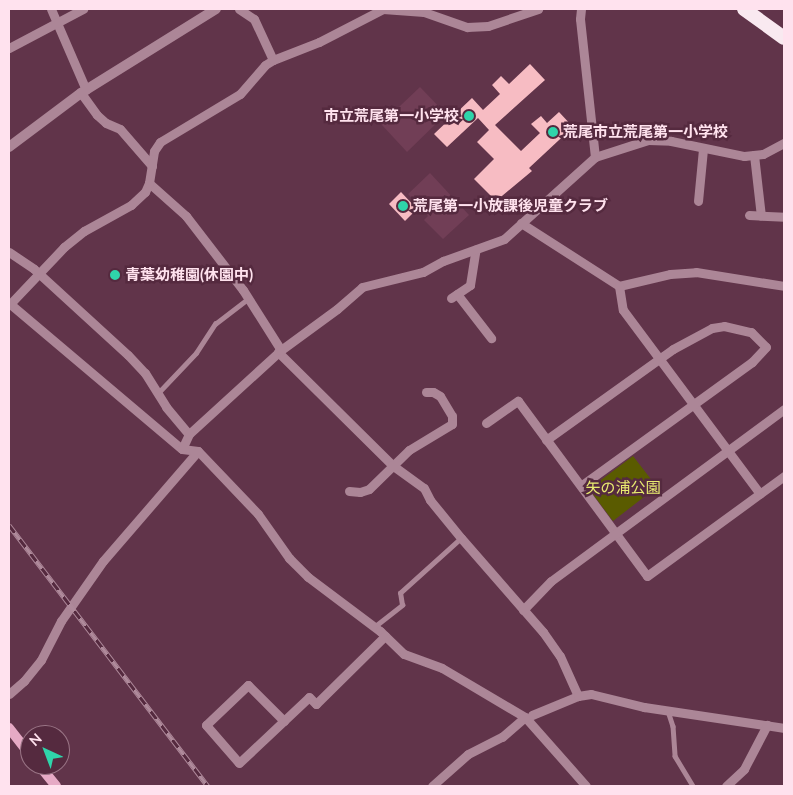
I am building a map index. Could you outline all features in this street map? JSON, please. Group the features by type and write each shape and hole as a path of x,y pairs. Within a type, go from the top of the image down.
{"highway":[{"path":"744,9 784,38"}],"main road":[{"path":"9,728 20,742"},
{"path":"47,775 56,786"}],"street":[{"path":"51,9 84,92 97,115 106,123 120,129 152,166"},
{"path":"9,48 83,9"},
{"path":"9,147 84,92 216,9"},
{"path":"239,9 254,19 273,60"},
{"path":"538,9 488,26 467,27 424,12 383,9 319,42 273,60 265,65 240,94 160,142 154,150 149,183 145,192 131,205 84,231 64,247 9,304 182,449 198,450 258,514 289,558 331,596 374,627 404,654 455,674 529,716 586,786"},
{"path":"581,9 595,157"},
{"path":"182,449 189,434 280,351 336,310 362,287 423,272 443,261 504,239 595,157 648,140 671,141 744,156 763,154 784,143"},
{"path":"698,201 703,149"},
{"path":"754,155 761,216"},
{"path":"149,183 186,216 249,298 280,351 392,465 424,488 430,500 461,538 543,632 560,656 578,696"},
{"path":"749,215 784,217"},
{"path":"521,223 619,286 670,274 696,272 784,286"},
{"path":"476,249 470,285 454,296 491,338"},
{"path":"9,252 39,273 128,355 145,373 166,407 189,434"},
{"path":"619,286 623,310 760,494"},
{"path":"546,440 660,358 712,328 724,326 751,332 766,347 752,362 580,486"},
{"path":"349,491 360,492 369,489 409,450 452,424 452,416 440,396 433,392 426,392"},
{"path":"486,423 518,401 647,576 784,476"},
{"path":"523,610 551,581 784,408"},
{"path":"9,694 24,681 41,660 61,621 103,561 198,450"},
{"path":"284,721 248,685 206,725 240,763 284,721 309,697 316,704 385,636"},
{"path":"432,786 468,754 502,737 529,716 578,696 591,694 668,711 784,728"},
{"path":"726,786 744,769 767,725"}],"lane":[{"path":"158,393 196,353 215,324 249,298"},
{"path":"374,627 402,605 400,593 461,538"},
{"path":"668,711 673,726 675,756 692,786"}],"shaded area":[{"path":"420,87 446,114 407,152 381,124"},
{"path":"430,173 469,215 443,239 424,220 428,216 408,194"}],"green space":[{"name":"矢の浦公園","path":"633,456 657,487 613,521 589,489"}],"building":[{"name":"荒尾市立荒尾第一小学校","path":"530,64 545,80 495,125 521,151 540,133 531,124 541,116 547,123 559,112 573,127 529,168 532,171 496,201 474,179 494,159 477,142 489,130 478,118 447,147 434,134 472,98 483,110 500,94 492,85 501,76 509,84"},
{"name":"荒尾第一小放課後児童クラブ","path":"401,192 417,209 405,221 389,204"}],"railway":[{"path":"9,525 208,786"}],"place":[{"name":"市立荒尾第一小学校","path":"469,116"},
{"name":"荒尾市立荒尾第一小学校","path":"553,132"},
{"name":"荒尾第一小放課後児童クラブ","path":"403,206"},
{"name":"青葉幼稚園(休園中)","path":"115,275"}]}
